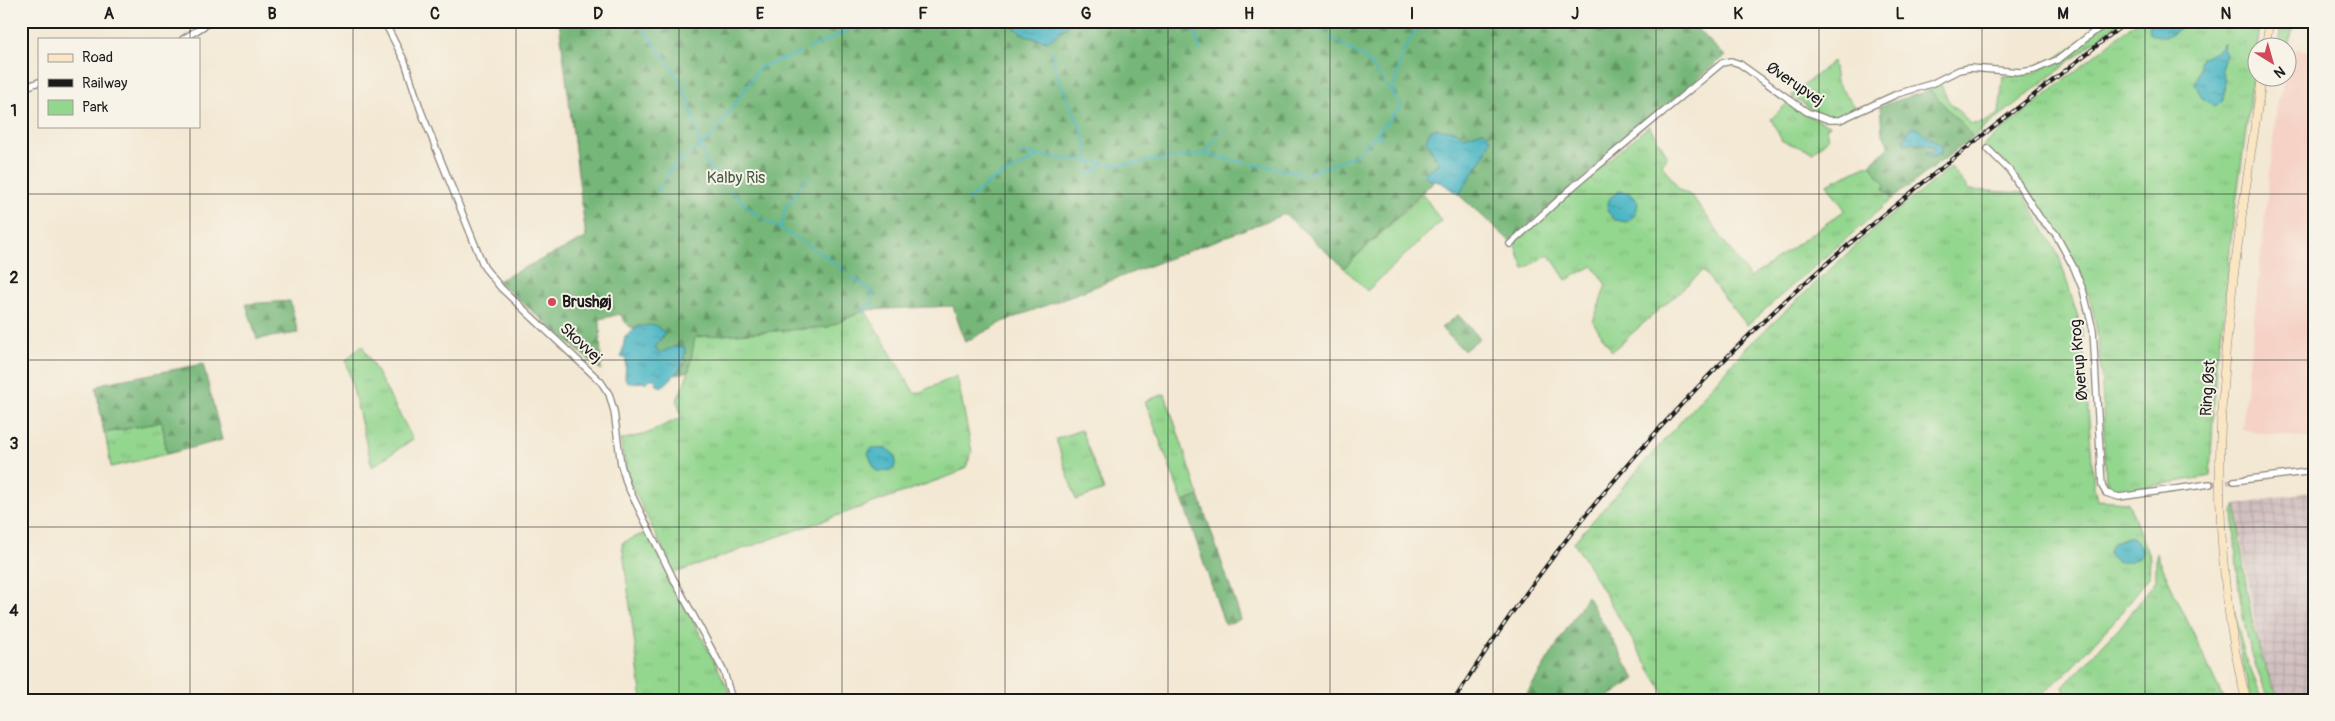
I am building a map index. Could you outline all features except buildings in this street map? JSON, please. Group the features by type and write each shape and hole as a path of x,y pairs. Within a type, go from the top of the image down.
{"main road":[{"path":"2267,38 2269,21"},
{"name":"Ring Øst","path":"2246,700 2228,614 2222,556 2218,493 2219,431 2228,313 2261,88"}],"street":[{"path":"185,38 212,21"},
{"name":"Skovvej","path":"384,21 405,62 424,120 484,267 501,288 601,382 609,394 614,411 621,465 627,485 673,578 724,672 732,700"},
{"name":"Øverupvej","path":"1510,244 1575,185 1722,63 1731,61 1740,64 1807,112 1820,118 1840,120 1897,94 1931,84 1959,70 1970,68 2021,72 2034,70 2059,59 2108,21"},
{"path":"21,89 38,82"},
{"name":"Øverup Krog","path":"1988,149 2010,171 2040,218 2055,233 2074,268 2083,290 2092,330 2102,486 2106,493 2119,497 2210,484"},
{"path":"2234,481 2314,471"}],"shaded area":[{"path":"2298,48 2314,55 2314,439 2242,430 2277,105 2282,88 2298,88"},
{"path":"2314,491 2314,700 2281,700 2265,669 2258,642 2236,505"}],"green space":[{"name":"Kalby Ris","path":"559,21 1008,21 1027,36 1049,41 1073,21 1689,21 1725,56 1510,241 1459,195 1485,154 1484,131 1463,138 1456,131 1437,129 1429,147 1438,161 1428,179 1434,181 1344,268 1285,214 1005,321 965,342 953,306 865,310 828,327 695,337 689,371 676,375 686,361 676,346 660,354 655,347 665,334 639,326 634,329 626,324 620,314 600,319 601,370 497,281 586,238"},
{"path":"2110,21 2121,21 1973,137 1930,90 1940,83 1948,100 1971,124 1983,123 1999,114 2003,76 2025,75 2038,71"},
{"path":"2137,21 2261,21 2259,38 2248,38 2248,88 2252,88 2231,239 2224,318 2216,361 2210,476 2113,493 2106,484 2103,396 2099,352 2097,331 2089,297 2078,272 2040,215 2020,180 2009,167 1983,146"},
{"path":"2281,21 2296,21 2290,38 2279,38"},
{"path":"1833,61 1836,82 1857,109 1837,116 1829,116 1815,112 1791,96"},
{"path":"1930,90 1973,137 1892,199 1883,188 1885,185 1870,164 1889,147 1882,132 1880,106"},
{"path":"1788,102 1806,115 1830,125 1826,128 1828,139 1813,152 1782,141 1771,119"},
{"path":"1649,126 1667,155 1662,165 1679,189 1693,197 1750,278 1845,210 1827,184 1870,164 1886,186 1883,188 1892,199 1747,325 1703,271 1612,351 1593,322 1606,285 1593,266 1566,280 1549,254 1524,269 1514,243 1578,185"},
{"path":"1951,167 1969,190 2023,193 2059,256 2082,330 2094,487 2097,500 2128,502 2150,559 2149,577 2116,619 2071,668 2036,700 1668,700 1574,542 1744,350 1868,234"},
{"path":"1423,194 1441,221 1367,291 1344,268"},
{"path":"290,301 298,333 257,339 246,304"},
{"path":"865,310 915,394 957,376 972,452 966,467 955,474 675,573 629,481 620,440 646,434 682,417 677,401 689,371 694,337 828,327"},
{"path":"1458,315 1480,338 1464,351 1441,328"},
{"path":"362,345 413,439 372,467 346,360"},
{"path":"203,364 222,440 167,454 162,422 104,433 96,388 104,383"},
{"path":"1165,394 1199,496 1183,502 1145,401"},
{"path":"162,422 167,454 111,467 105,433"},
{"path":"1081,430 1104,490 1076,500 1056,439"},
{"path":"1199,496 1241,619 1225,625 1183,502"},
{"path":"2236,505 2245,580 2255,631 2261,655 2281,700 2270,700 2252,654 2246,631 2239,585 2233,512"},
{"path":"647,532 729,690 729,700 642,700 622,543"},
{"path":"2156,553 2224,700 2068,700 2063,687 2126,620 2156,580"},
{"path":"1587,596 1635,679 1604,700 1523,700"},
{"path":"2232,611 2235,612 2244,653 2263,700 2251,700"}],"water":[{"path":"1008,21 1073,21 1049,41 1027,36"},
{"path":"2151,21 2183,21 2174,33 2161,36 2150,34"},
{"path":"2224,42 2223,50 2226,54 2221,70 2225,89 2224,97 2223,101 2215,106 2202,98 2195,84 2201,58 2219,49"},
{"path":"1915,127 1942,147 1940,155 1929,157 1925,154 1927,151 1929,154 1935,150 1933,146 1913,142 1905,144 1904,139 1910,129"},
{"path":"1437,129 1456,131 1463,137 1484,131 1491,138 1485,154 1459,195 1442,183 1428,179 1423,174 1437,165 1438,161 1426,140 1430,131"},
{"path":"1619,191 1631,193 1638,202 1636,214 1627,222 1615,220 1607,211 1609,199"},
{"path":"655,325 665,333 655,347 660,353 676,346 685,347 682,365 676,374 662,387 657,385 655,379 650,379 647,382 629,383 625,379 626,359 621,357 625,337 639,326"},
{"path":"872,448 887,449 895,455 896,463 893,469 880,472 875,470 868,453"},
{"path":"2133,537 2137,541 2142,551 2140,556 2128,562 2120,562 2112,558 2109,554 2111,547 2118,541"}],"waterway":[{"path":"808,49 868,21"},
{"path":"1192,21 1200,50"},
{"path":"1317,21 1325,32"},
{"path":"1393,93 1397,73 1407,45 1412,36 1427,21"},
{"path":"638,22 680,80 689,100 699,141 708,166 715,177 725,186"},
{"path":"1330,37 1366,59 1397,99"},
{"path":"1052,49 1058,78 1083,133 1087,147 1088,162"},
{"path":"666,179 669,172 681,159 712,137 760,67 800,53"},
{"path":"1382,139 1377,133 1402,105 1400,103"},
{"path":"1204,154 1223,130"},
{"path":"1253,164 1307,174 1356,155 1377,133"},
{"path":"1020,153 1118,165 1204,154 1247,163"},
{"path":"968,200 992,180 1035,159 1039,155"},
{"path":"1086,174 1098,170 1102,163"},
{"path":"781,229 785,209 807,177"},
{"path":"657,190 662,184"},
{"path":"731,191 757,215 818,251 845,271"},
{"path":"851,276 873,293 872,307 864,308 864,313"}],"tunnel":[{"path":"2210,484 2234,481"}],"railway":[{"path":"1454,700 1490,645 1566,539 1650,439 1740,344 1828,262 1870,227 1955,157 2128,21"}],"place":[{"name":"Brushøj","path":"552,302"}]}
